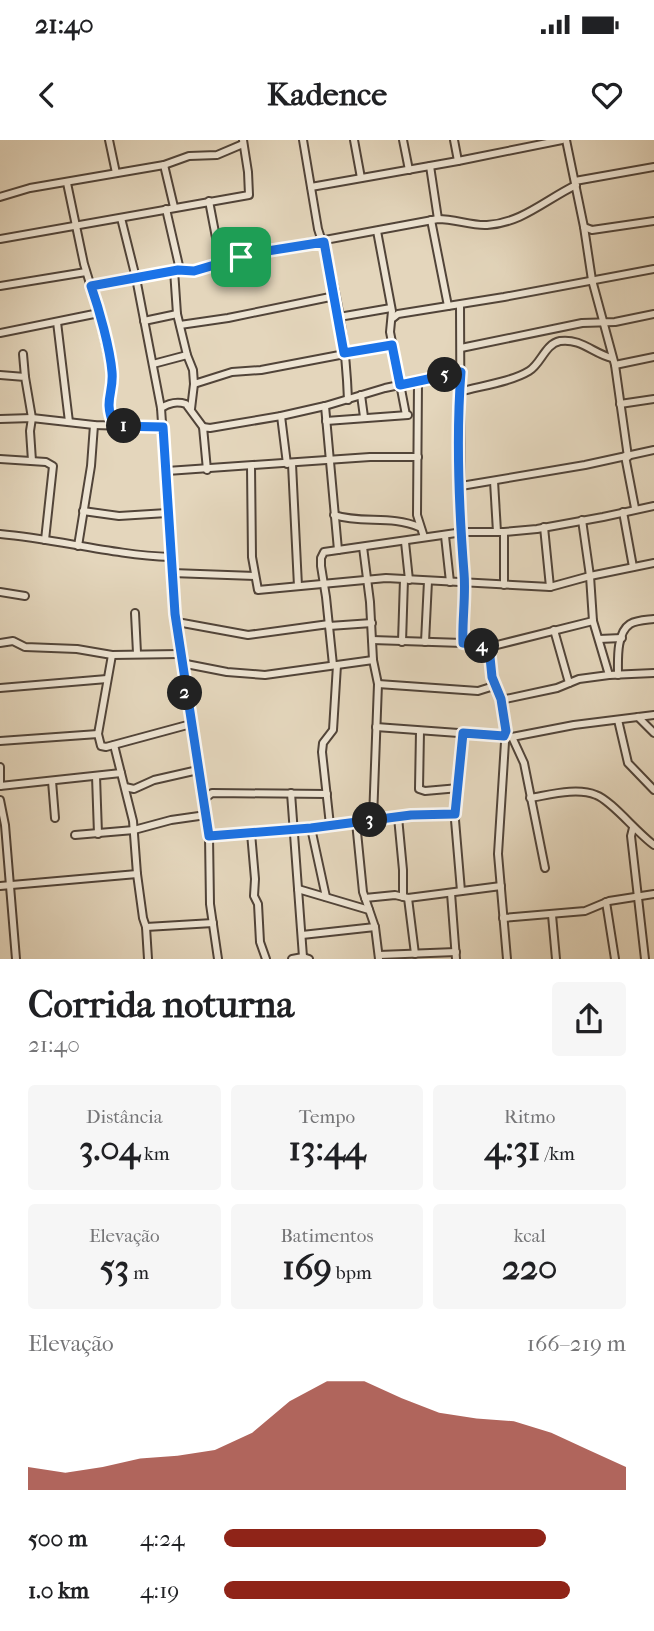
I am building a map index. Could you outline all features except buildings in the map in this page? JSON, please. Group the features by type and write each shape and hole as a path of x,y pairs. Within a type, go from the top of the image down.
{"street":[{"path":"109,140 116,173"},
{"path":"303,140 318,229 324,242 339,317 348,400"},
{"path":"355,140 361,178"},
{"path":"403,140 409,170"},
{"path":"454,140 458,161"},
{"path":"311,187 564,140 588,228 586,235 592,280 615,366 635,508"},
{"path":"0,197 30,188 164,165 189,156 217,155 243,142 248,172 249,195 0,239"},
{"path":"164,165 174,207"},
{"path":"430,166 434,220 448,306"},
{"path":"91,286 177,270 194,271 255,253 434,220 453,219 486,225 509,222 528,214 576,183 654,167"},
{"path":"66,183 113,375 108,400 114,426"},
{"path":"209,201 218,248"},
{"path":"166,209 177,270 177,314 193,370 194,399 189,406"},
{"path":"121,218 136,278 162,410 170,556 181,663 194,729 206,815 209,886 218,959"},
{"path":"588,228 654,221"},
{"path":"377,231 394,313 390,329 392,345 407,415"},
{"path":"339,317 460,305 654,269"},
{"path":"0,286 86,272"},
{"path":"180,324 228,318 335,296"},
{"path":"460,305 463,643"},
{"path":"0,333 99,313"},
{"path":"144,321 177,314"},
{"path":"461,348 533,332 603,321 615,322 654,314"},
{"path":"57,322 69,422"},
{"path":"606,337 615,322"},
{"path":"460,392 526,373 552,345 560,341 585,345 600,355 612,358"},
{"path":"194,384 232,372 261,370 392,345"},
{"path":"23,354 32,418 32,461"},
{"path":"153,364 187,355"},
{"path":"615,366 654,357"},
{"path":"207,428 282,416 461,372"},
{"path":"0,375 25,377"},
{"path":"418,382 419,527 424,537"},
{"path":"348,385 359,396 364,417"},
{"path":"620,404 654,399"},
{"path":"149,425 156,421 168,404 189,406 207,428"},
{"path":"325,406 338,550"},
{"path":"326,421 417,415"},
{"path":"282,416 289,464 298,586"},
{"path":"0,419 32,418 94,425 163,427"},
{"path":"78,546 92,466 94,425"},
{"path":"207,428 204,436 207,470"},
{"path":"461,486 654,450"},
{"path":"167,471 370,457 418,457"},
{"path":"0,459 46,462 53,466 45,540"},
{"path":"251,466 251,527 258,590 368,579 550,587 590,576 654,564"},
{"path":"494,481 503,585"},
{"path":"330,825 322,746 333,730 335,665 321,555 338,550 461,532 500,532 544,527 654,506"},
{"path":"83,511 120,516 167,513"},
{"path":"623,512 633,567"},
{"path":"334,515 346,519 402,521 419,527"},
{"path":"582,520 593,621 609,675"},
{"path":"544,527 550,587"},
{"path":"0,534 134,555 170,556"},
{"path":"445,536 450,582"},
{"path":"402,642 406,580 405,542"},
{"path":"363,547 372,623 373,660 378,684 373,819"},
{"path":"172,573 255,576"},
{"path":"425,642 428,581"},
{"path":"0,592 25,596"},
{"path":"135,613 137,653"},
{"path":"618,675 622,638 629,624 654,619"},
{"path":"372,640 463,643 489,647 593,621"},
{"path":"177,622 248,635 329,624 372,623"},
{"path":"554,630 569,683"},
{"path":"599,639 622,638"},
{"path":"0,643 13,641 25,647 77,649 112,654 180,654"},
{"path":"489,647 494,686 501,699 508,736 498,834 507,959"},
{"path":"112,654 98,734 101,746 114,745 191,724"},
{"path":"181,663 227,672 265,675 373,660"},
{"path":"501,699 557,688 579,679 654,673"},
{"path":"0,688 107,679"},
{"path":"378,684 478,691 494,686"},
{"path":"376,727 508,736 654,715"},
{"path":"638,717 654,733"},
{"path":"618,720 628,763 654,790"},
{"path":"419,731 419,789 459,788"},
{"path":"461,891 455,814 463,733"},
{"path":"0,741 98,734"},
{"path":"508,736 524,763 545,868"},
{"path":"114,745 134,830 148,959"},
{"path":"0,767 0,786 121,773"},
{"path":"125,787 134,789 154,780 198,770"},
{"path":"96,776 99,834"},
{"path":"52,781 55,818"},
{"path":"201,783 212,793"},
{"path":"204,799 212,793 262,791 327,794"},
{"path":"291,793 306,958 292,959"},
{"path":"530,798 554,794 595,794 608,802 632,828 654,845"},
{"path":"0,800 16,959"},
{"path":"194,817 208,832 251,833 373,819 455,814"},
{"path":"75,835 134,830 171,820 206,815"},
{"path":"398,817 405,897 415,954"},
{"path":"356,822 365,898 374,927 379,958 415,954 456,956 451,892"},
{"path":"311,828 326,897"},
{"path":"632,828 645,959"},
{"path":"251,833 256,879 254,895 258,904 260,942 265,959"},
{"path":"632,844 641,836"},
{"path":"0,886 137,874"},
{"path":"365,898 395,895 405,897 501,886"},
{"path":"298,889 369,910"},
{"path":"503,918 594,909 606,902 654,894"},
{"path":"606,902 615,959"},
{"path":"552,915 556,959"},
{"path":"146,927 213,923"},
{"path":"302,935 374,927"}],"route":[{"path":"324,242 344,353 392,345 400,385 461,372 463,643 489,647 492,677 501,699 506,731 504,736 463,733 455,814 411,815 311,828 209,836 194,729 180,659 170,556 163,427 114,426 108,400 113,375 91,286 178,270 194,271 241,257 324,242"}]}
